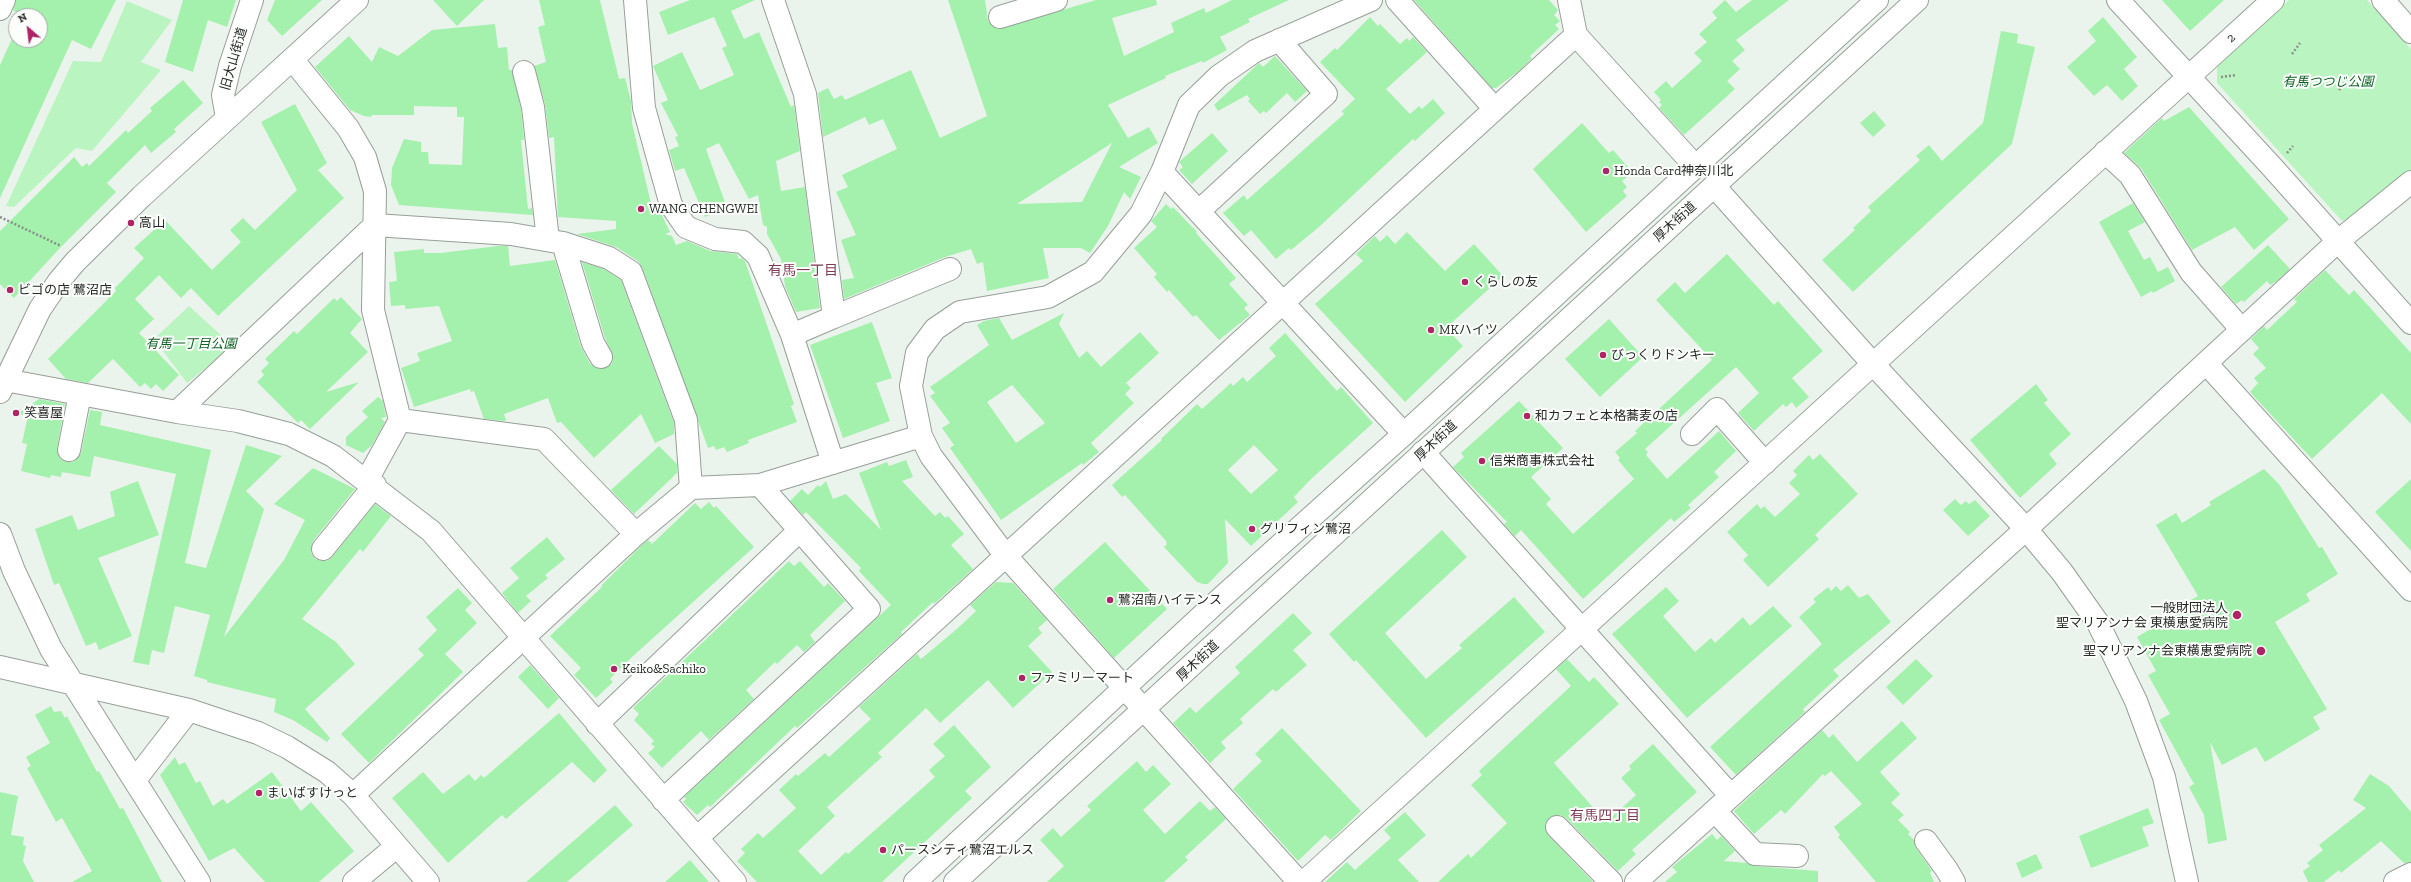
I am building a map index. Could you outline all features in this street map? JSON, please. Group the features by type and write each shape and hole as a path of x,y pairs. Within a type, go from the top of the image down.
{"main road":[{"path":"0,8 4,0"},
{"name":"旧大山街道","path":"227,118 223,95 230,66 252,0"},
{"path":"357,0 142,196 75,262 9,349 2,386 80,394 177,412 238,421 289,434 333,456 371,483 431,531 735,882"},
{"path":"635,0 644,108 671,205 686,227 715,238 742,242 758,256 792,335 833,463"},
{"path":"773,0 805,94 834,317"},
{"path":"1300,882 1144,711 1005,555 931,456 921,436 911,386 917,353 935,329 960,312 1048,297 1093,272 1141,214 1162,172 1189,105 1219,76 1255,51 1371,0"},
{"path":"1397,0 1494,108"},
{"path":"1569,0 1576,35 1695,166"},
{"name":"厚木街道","path":"915,882 1125,689 1220,599 1404,434 1877,0"},
{"name":"厚木街道","path":"955,882 1144,711 1423,452 1917,0"},
{"path":"2118,0 2411,323"},
{"name":"2","path":"1304,882 2273,0"},
{"path":"2383,0 2411,32"},
{"path":"1000,17 1045,2"},
{"path":"697,838 1494,108 1576,35"},
{"path":"1199,211 1326,94 1279,40"},
{"path":"292,59 348,128 365,157 375,191 373,310 400,420 371,483 323,549"},
{"path":"524,72 533,107 555,242 593,343 601,357"},
{"path":"2105,152 2130,175 2190,272 2242,330"},
{"path":"1162,172 1404,434"},
{"path":"1636,882 2026,529 2337,242 2411,182"},
{"path":"1714,186 1873,364 2026,529 2062,572 2098,623 2136,701 2164,777 2187,882"},
{"path":"177,412 375,225 511,234 555,242 609,258 631,272 686,420 691,488"},
{"path":"792,335 950,269"},
{"path":"2206,363 2411,590"},
{"path":"69,450 80,394"},
{"path":"1692,434 1717,409 1765,463"},
{"path":"400,420 544,439 636,534"},
{"path":"353,795 636,534 691,488 760,485 921,436"},
{"path":"1423,452 1582,629 1723,804 1755,854 1797,856"},
{"path":"663,800 869,609 760,485"},
{"path":"597,724 799,531"},
{"path":"0,534 14,571 51,649 199,882"},
{"path":"0,667 189,710 258,733 287,747 327,772 353,795 428,882"},
{"path":"135,780 189,710"},
{"path":"1557,827 1611,882"},
{"path":"1926,842 1948,870 1954,882"},
{"path":"354,882 397,846"},
{"path":"2395,882 2411,874"}],"path":[{"path":"2292,54 2300,43"},
{"path":"2339,90 2348,80"},
{"path":"0,217 66,248"}],"green space":[{"name":"有馬つつじ公園","path":"2289,0 2367,0 2411,49 2411,174 2355,220 2342,221 2217,83 2217,65"},
{"path":"127,1 172,20 141,62 161,70 92,151 76,148 14,207 6,206 73,61 101,62"},
{"name":"有馬一丁目公園","path":"189,306 233,346 187,383 154,339"}],"building":[{"path":"16,0 116,0 91,49 72,40 0,198 0,65 8,48 48,48 48,8 14,8"},
{"path":"183,0 236,0 227,27 208,20 193,72 165,62"},
{"path":"275,0 322,0 282,36 267,20"},
{"path":"433,0 484,0 457,26"},
{"path":"539,0 600,0 619,79 625,78 631,101 632,123 653,212 659,209 670,232 665,234 672,236 676,245 687,241 710,251 737,254 739,259 742,258 745,261 794,404 791,406 797,422 748,440 749,443 727,452 724,447 716,450 714,446 708,448 642,267 638,261 616,247 577,234 616,229 616,221 558,217 554,137 549,138 545,104 534,66 546,62 538,27 545,25"},
{"path":"690,0 755,0 731,11 744,39 759,32 791,107 794,105 800,151 776,161 781,191 805,187 820,308 796,312 785,286 781,259 767,234 767,227 763,225 758,195 749,199 719,143 706,149 727,208 705,217 684,168 675,171 669,150 679,146 675,137 678,136 661,103 668,100 653,66 682,52 700,90 734,75 722,48 727,46 714,17 668,35 659,12"},
{"path":"948,0 985,0 988,21 998,29 1096,0 1156,0 1157,5 1112,18 1124,56 1174,32 1171,23 1204,8 1206,13 1232,0 1289,0 1248,19 1250,22 1220,37 1227,50 1203,63 1202,61 1165,76 1166,78 1108,105 1128,138 1149,127 1158,143 1119,167 1141,177 1130,199 1124,192 1108,226 1090,253 1081,248 1043,248 1049,278 987,291 983,262 977,264 971,249 945,257 844,299 842,280 854,278 841,240 856,235 836,192 848,187 842,175 897,149 883,119 869,125 865,117 823,137 818,93 828,88 834,99 842,95 845,100 911,70 940,138 987,116","holes":["1112,143 1082,202 1017,204"]},
{"path":"1414,0 1549,0 1558,10 1554,15 1560,21 1555,25 1559,29 1530,56 1532,58 1520,70 1496,88 1492,88"},
{"path":"1725,0 1736,12 1752,0 1789,0 1736,40 1745,50 1732,61 1740,69 1727,81 1735,89 1684,135 1659,108 1662,105 1659,102 1661,100 1654,92 1666,81 1672,88 1702,61 1694,53 1707,42 1699,34 1717,18 1712,12"},
{"path":"2162,0 2224,0 2190,31"},
{"path":"1370,17 1378,26 1380,24 1400,44 1407,38 1409,41 1413,37 1427,52 1386,89 1410,114 1419,106 1422,109 1433,99 1445,113 1415,141 1413,139 1319,227 1291,250 1289,248 1276,259 1251,230 1244,236 1223,213 1244,195 1247,200 1344,114 1342,111 1355,99 1320,62 1335,48 1337,50"},
{"path":"2103,17 2137,57 2124,69 2138,86 2122,101 2107,85 2094,96 2067,67 2096,41 2088,31"},
{"path":"495,24 498,48 507,47 509,70 512,70 521,109 524,140 521,140 528,209 532,208 533,215 399,205 391,185 392,168 404,139 421,142 421,152 428,152 429,164 462,165 464,117 457,117 457,107 414,106 414,115 364,116 350,110 315,67 349,36 372,62 379,47 398,56 432,30"},
{"path":"2001,31 2018,34 2017,43 2035,47 2012,144 1853,292 1822,260 1855,230 1853,228 1871,211 1868,207 1920,160 1916,156 1929,145 1942,161 1983,123"},
{"path":"1275,56 1307,91 1295,102 1287,93 1266,113 1264,111 1260,114 1248,101 1250,99 1247,95 1218,111 1214,105 1259,63 1263,67"},
{"path":"183,80 203,103 174,129 176,132 151,153 145,145 107,183 116,192 59,249 14,298 0,284 0,231 74,157 82,167 87,163 89,166 126,130 128,133 152,111 150,108"},
{"path":"295,104 327,163 318,170 344,198 218,316 191,288 181,298 159,275 135,299 154,319 139,333 179,375 163,391 156,384 151,389 145,383 140,387 113,359 88,383 66,379 48,359 116,291 115,288 144,258 134,248 165,220 212,270 241,242 230,230 243,218 255,230 297,190 261,122"},
{"path":"2189,107 2289,219 2254,250 2235,227 2192,250 2141,168 2124,153 2162,118 2164,121"},
{"path":"1874,111 1886,125 1873,137 1860,123"},
{"path":"1582,123 1609,153 1613,150 1628,167 1622,172 1627,177 1622,181 1627,187 1623,191 1627,196 1586,232 1533,169"},
{"path":"1212,133 1228,151 1192,184 1179,170 1183,167 1179,162"},
{"path":"2133,203 2145,222 2128,231 2144,260 2150,257 2158,272 2168,267 2175,281 2153,293 2152,291 2141,297 2099,222"},
{"path":"1166,204 1171,209 1173,207 1197,232 1196,233 1236,278 1229,284 1248,305 1244,308 1250,315 1219,340 1196,315 1193,317 1169,290 1167,292 1154,277 1157,274 1134,248 1157,227 1151,221"},
{"path":"1407,232 1445,271 1474,244 1503,276 1446,328 1463,346 1405,402 1315,304 1363,261 1356,254 1375,236 1380,242 1387,235 1395,244"},
{"path":"2268,245 2290,269 2277,281 2270,285 2267,281 2244,302 2242,300 2236,304 2221,287"},
{"path":"508,246 510,266 555,260 581,347 590,364 601,369 612,364 613,357 605,338 582,262 604,269 621,280 674,423 674,434 655,443 641,414 594,458 561,422 557,423 548,398 504,414 506,420 504,421 484,419 474,391 471,392 470,389 414,407 401,368 420,361 417,353 452,341 439,306 405,309 405,305 391,306 389,282 397,281 394,252 424,249 424,253 441,253"},
{"path":"1727,254 1774,305 1778,301 1823,351 1792,378 1809,397 1796,408 1792,402 1786,407 1783,404 1754,431 1738,413 1759,393 1736,367 1645,449 1648,452 1646,455 1667,479 1719,431 1736,451 1714,472 1719,477 1688,505 1691,508 1674,522 1671,518 1583,599 1521,530 1515,536 1504,524 1507,522 1453,467 1464,457 1461,453 1519,401 1563,448 1531,477 1551,499 1546,504 1573,534 1634,479 1618,460 1620,458 1615,452 1637,433 1635,431 1712,360 1656,300 1675,282 1685,293"},
{"path":"2325,270 2349,295 2354,290 2411,353 2411,424 2382,393 2312,459 2250,392 2258,383 2254,378 2266,368 2253,354 2259,348 2251,339 2264,326 2267,330 2297,302 2294,299"},
{"path":"341,297 362,319 350,333 368,352 326,392 359,382 310,429 301,420 298,423 257,382 264,375 261,371 269,363 265,359 294,331 297,334 334,298 337,301"},
{"path":"1064,313 1059,324 1079,358 1087,351 1101,367 1140,332 1159,353 1126,383 1131,388 1125,394 1134,403 1091,443 1099,452 1083,465 1082,463 1001,520 950,448 954,445 942,428 950,423 930,396 935,393 930,387 989,345 977,325 984,321 999,318 1012,340","holes":["1012,385 1045,423 1016,443 987,402"]},
{"path":"1609,319 1643,357 1600,397 1565,359"},
{"path":"872,322 892,378 876,383 890,421 843,438 810,345"},
{"path":"1285,333 1337,391 1341,387 1373,423 1310,480 1294,497 1298,502 1251,546 1225,519 1228,563 1208,584 1203,584 1197,582 1164,547 1167,544 1166,541 1125,495 1122,497 1112,485 1162,440 1161,439 1197,404 1202,409 1231,383 1233,386 1243,377 1247,382 1276,356 1269,348","holes":["1254,445 1278,470 1251,494 1228,470"]},
{"path":"2036,384 2048,400 2044,403 2071,434 2049,454 2057,464 2020,498 1970,440"},
{"path":"378,397 383,401 386,417 381,418 385,422 372,445 363,453 346,445 346,437 368,417 362,411"},
{"path":"39,399 65,404 57,448 61,459 66,462 73,462 81,453 90,410 102,412 100,425 211,450 185,563 206,568 246,445 282,456 246,491 264,509 224,637 284,560 305,520 274,504 313,468 355,489 313,541 311,553 315,559 327,561 332,557 375,504 391,516 363,552 360,549 302,619 336,642 355,664 305,709 330,738 327,742 293,720 274,712 276,699 207,682 207,680 194,676 210,615 175,606 164,653 152,650 149,665 133,662 176,474 94,456 90,477 62,472 61,477 51,475 50,478 21,471 27,444 22,443 28,416 17,414"},
{"path":"659,446 677,464 677,473 634,514 611,490"},
{"path":"1820,454 1858,494 1815,535 1819,539 1768,587 1743,560 1748,555 1727,532 1757,504 1761,509 1764,506 1775,517 1800,494 1789,483 1797,475 1793,471 1809,455 1813,460"},
{"path":"906,460 913,477 902,481 935,516 940,512 945,518 948,516 964,534 951,545 973,569 934,604 933,602 901,632 902,634 797,728 795,726 710,807 708,805 697,815 683,802 686,799 684,797 891,605 859,571 861,568 806,512 803,515 790,501 802,489 808,495 818,485 820,487 826,481 833,499 846,494 881,530 859,473 887,462 889,466"},
{"path":"2264,469 2279,484 2319,548 2322,547 2338,574 2306,594 2310,601 2275,622 2327,709 2313,717 2320,729 2265,762 2256,747 2222,765 2210,742 2227,840 2208,844 2204,815 2189,787 2194,784 2159,720 2170,714 2148,675 2156,671 2137,637 2170,618 2168,613 2198,596 2156,525 2176,513 2182,523 2211,505 2209,502"},
{"path":"2411,479 2411,551 2375,512"},
{"path":"138,481 159,535 98,558 132,636 99,650 96,642 86,646 59,583 54,585 35,529 72,515 78,530 115,516 110,492"},
{"path":"1955,499 1961,505 1966,501 1969,504 1975,500 1990,516 1968,536 1943,510"},
{"path":"709,502 714,508 716,506 754,547 632,657 610,679 613,682 596,698 574,675 581,668 550,636 602,587 601,586 644,543 648,540 652,544 695,503 701,509"},
{"path":"1442,530 1467,557 1385,633 1426,679 1462,648 1459,645 1514,597 1545,632 1426,738 1356,660 1354,662 1329,634"},
{"path":"547,537 565,559 545,575 548,578 526,596 531,601 518,613 502,593 519,578 510,568"},
{"name":"鷺沼南ハイテンス","path":"1105,542 1167,609 1114,658 1053,589"},
{"path":"789,561 794,566 800,561 824,587 828,583 845,601 810,635 815,642 804,652 797,645 777,664 775,662 746,690 754,699 709,740 701,731 662,768 648,753 655,747 651,744 654,741 634,720 639,714 633,708"},
{"path":"996,582 1013,583 1047,620 1038,628 1042,633 1028,646 1052,672 1013,708 988,680 940,723 926,708 878,753 882,757 827,807 835,816 798,851 821,875 846,852 848,854 935,777 929,770 945,756 933,744 954,725 991,767 965,791 972,798 882,882 757,882 737,861 745,853 741,849 758,833 763,838 796,808 779,790 796,774 798,776 825,753 829,757 871,719 859,707 917,654 921,659 958,628 976,611 970,605"},
{"path":"1848,585 1859,598 1868,594 1891,622 1833,670 1839,676 1803,709 1805,712 1736,775 1710,747 1822,644 1799,617 1816,602 1813,599 1828,587 1831,591 1836,586 1841,591"},
{"path":"1666,587 1679,601 1663,616 1695,652 1711,638 1715,643 1743,617 1750,626 1773,606 1792,626 1687,718 1612,634"},
{"path":"458,588 472,603 465,610 477,623 445,654 463,672 369,763 341,734 424,655 418,649 437,630 426,617"},
{"path":"1293,613 1312,633 1293,650 1307,665 1276,692 1273,689 1240,719 1243,723 1221,742 1226,748 1210,763 1173,723 1190,707 1196,713 1240,673 1235,667"},
{"path":"1567,659 1589,682 1594,677 1619,704 1554,763 1606,822 1636,795 1621,778 1631,769 1629,766 1653,744 1697,792 1632,850 1636,854 1618,871 1566,818 1560,815 1549,818 1545,824 1548,835 1593,882 1438,882 1468,854 1471,858 1507,823 1471,785 1482,775 1479,771 1571,686 1556,669"},
{"path":"1916,659 1933,676 1903,705 1886,687"},
{"path":"530,665 559,698 548,709 518,677"},
{"path":"51,706 54,712 61,711 65,718 67,716 97,772 99,771 120,809 123,808 162,882 72,882 92,871 62,818 56,822 27,768 31,766 26,757 50,743 35,715"},
{"path":"559,713 607,770 594,783 572,762 506,819 502,815 448,863 392,798 423,772 443,794 469,774 475,781 481,775 484,778"},
{"path":"1902,721 1917,738 1880,772 1900,794 1891,803 1904,815 1898,820 1910,832 1908,834 1914,840 1916,848 1932,871 1930,873 1934,882 1876,882 1838,837 1840,835 1834,827 1862,804 1831,771 1825,776 1823,774 1785,814 1781,810 1754,834 1734,811 1822,730 1829,738 1833,734 1857,762"},
{"path":"1282,728 1361,811 1331,840 1325,835 1298,861 1233,789 1262,761 1255,754"},
{"path":"175,757 179,765 185,762 196,783 200,781 213,806 223,799 227,804 272,772 301,811 311,802 354,851 319,882 265,882 234,848 209,861 160,775"},
{"path":"1137,761 1146,772 1153,765 1171,784 1143,810 1165,834 1200,801 1210,811 1215,807 1226,819 1185,857 1188,860 1164,882 1047,882 1064,866 1040,840 1053,828 1061,837 1091,810 1087,806"},
{"path":"2370,774 2389,786 2411,812 2411,862 2404,863 2381,841 2341,873 2339,870 2324,882 2308,882 2303,871 2310,866 2307,863 2323,850 2319,845 2366,808 2353,800"},
{"path":"0,792 18,796 11,835 24,837 23,845 26,846 23,861 34,882 0,882"},
{"path":"615,805 633,825 567,882 526,882"},
{"path":"2148,808 2154,823 2142,827 2149,846 2091,868 2079,836"},
{"path":"1405,812 1426,835 1398,860 1419,882 1325,882 1347,862 1355,870 1391,838 1384,830"},
{"path":"1712,834 1717,840 1721,836 1735,851 1724,861 1747,863 1754,866 1818,871 1818,882 1665,882 1677,872 1672,867"},
{"path":"2036,854 2043,868 2022,878 2016,863"},
{"path":"690,860 709,882 665,882"}],"place":[{"name":"Honda Card神奈川北","path":"1606,171"},
{"name":"WANG CHENGWEI","path":"641,209"},
{"name":"高山","path":"131,223"},
{"name":"くらしの友","path":"1465,282"},
{"name":"ビゴの店 鷺沼店","path":"10,290"},
{"name":"MKハイツ","path":"1431,330"},
{"name":"びっくりドンキー","path":"1603,355"},
{"name":"笑喜屋","path":"16,413"},
{"name":"和カフェと本格蕎麦の店","path":"1527,416"},
{"name":"信栄商事株式会社","path":"1482,461"},
{"name":"グリフィン鷺沼","path":"1252,529"},
{"name":"鷺沼南ハイテンス","path":"1110,600"},
{"name":"一般財団法人 聖マリアンナ会 東横恵愛病院","path":"2237,615"},
{"name":"聖マリアンナ会東横恵愛病院","path":"2261,651"},
{"name":"Keiko&Sachiko","path":"614,669"},
{"name":"ファミリーマート","path":"1022,678"},
{"name":"まいばすけっと","path":"259,793"},
{"name":"パースシティ鷺沼エルス","path":"883,850"}],"district":[{"name":"有馬一丁目","path":"803,271"},
{"name":"有馬四丁目","path":"1605,816"}]}
